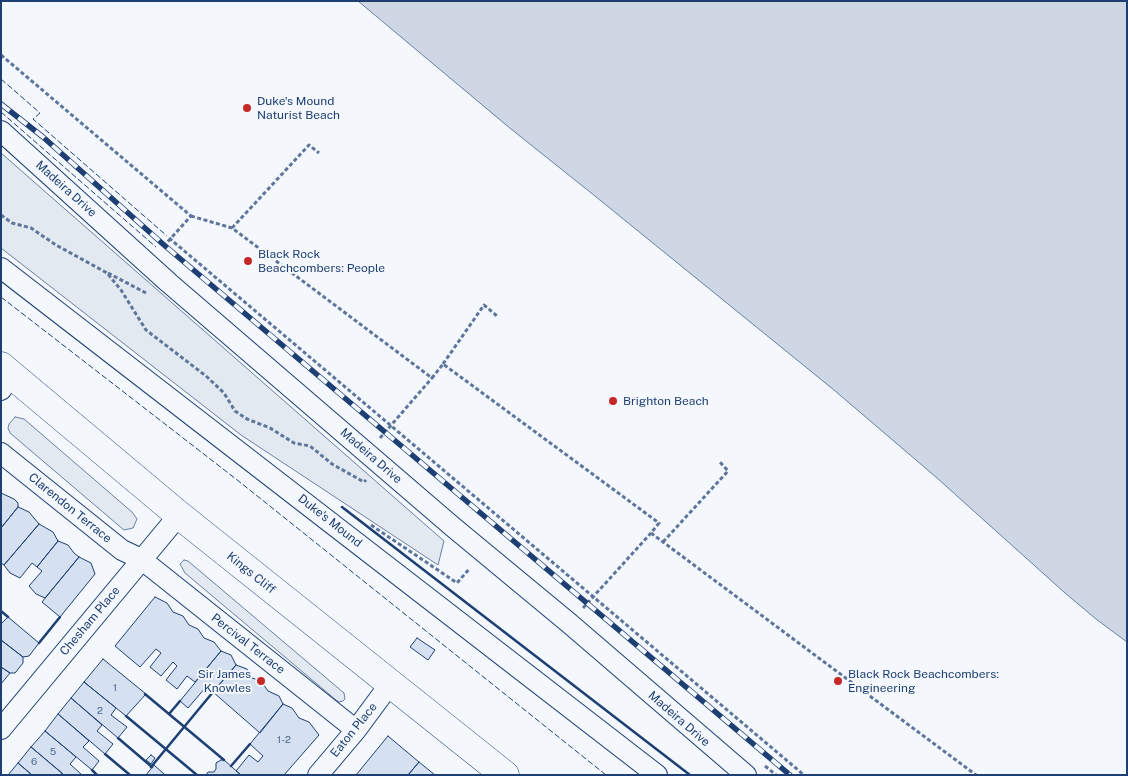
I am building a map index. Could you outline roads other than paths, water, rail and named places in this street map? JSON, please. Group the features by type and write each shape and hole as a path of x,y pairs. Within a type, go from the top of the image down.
{"main road":[{"name":"Kings Cliff","path":"4,377 505,775"}],"street":[{"name":"Madeira Drive","path":"1,131 169,283 746,775"},
{"name":"Duke's Mound","path":"1,268 658,775"},
{"name":"Clarendon Terrace","path":"1,453 122,550 141,559"},
{"name":"Chesham Place","path":"1,729 179,515"},
{"name":"Percival Terrace","path":"141,559 356,730"},
{"name":"Eaton Place","path":"318,775 356,730 390,684"}],"railway":[{"path":"1,104 43,137 164,245 790,775"}],"place":[{"name":"Duke's Mound Naturist Beach","path":"247,108"},
{"name":"Black Rock Beachcombers: People","path":"248,261"},
{"name":"Brighton Beach","path":"613,401"},
{"name":"Sir James Knowles","path":"261,681"},
{"name":"Black Rock Beachcombers: Engineering","path":"838,681"}]}
